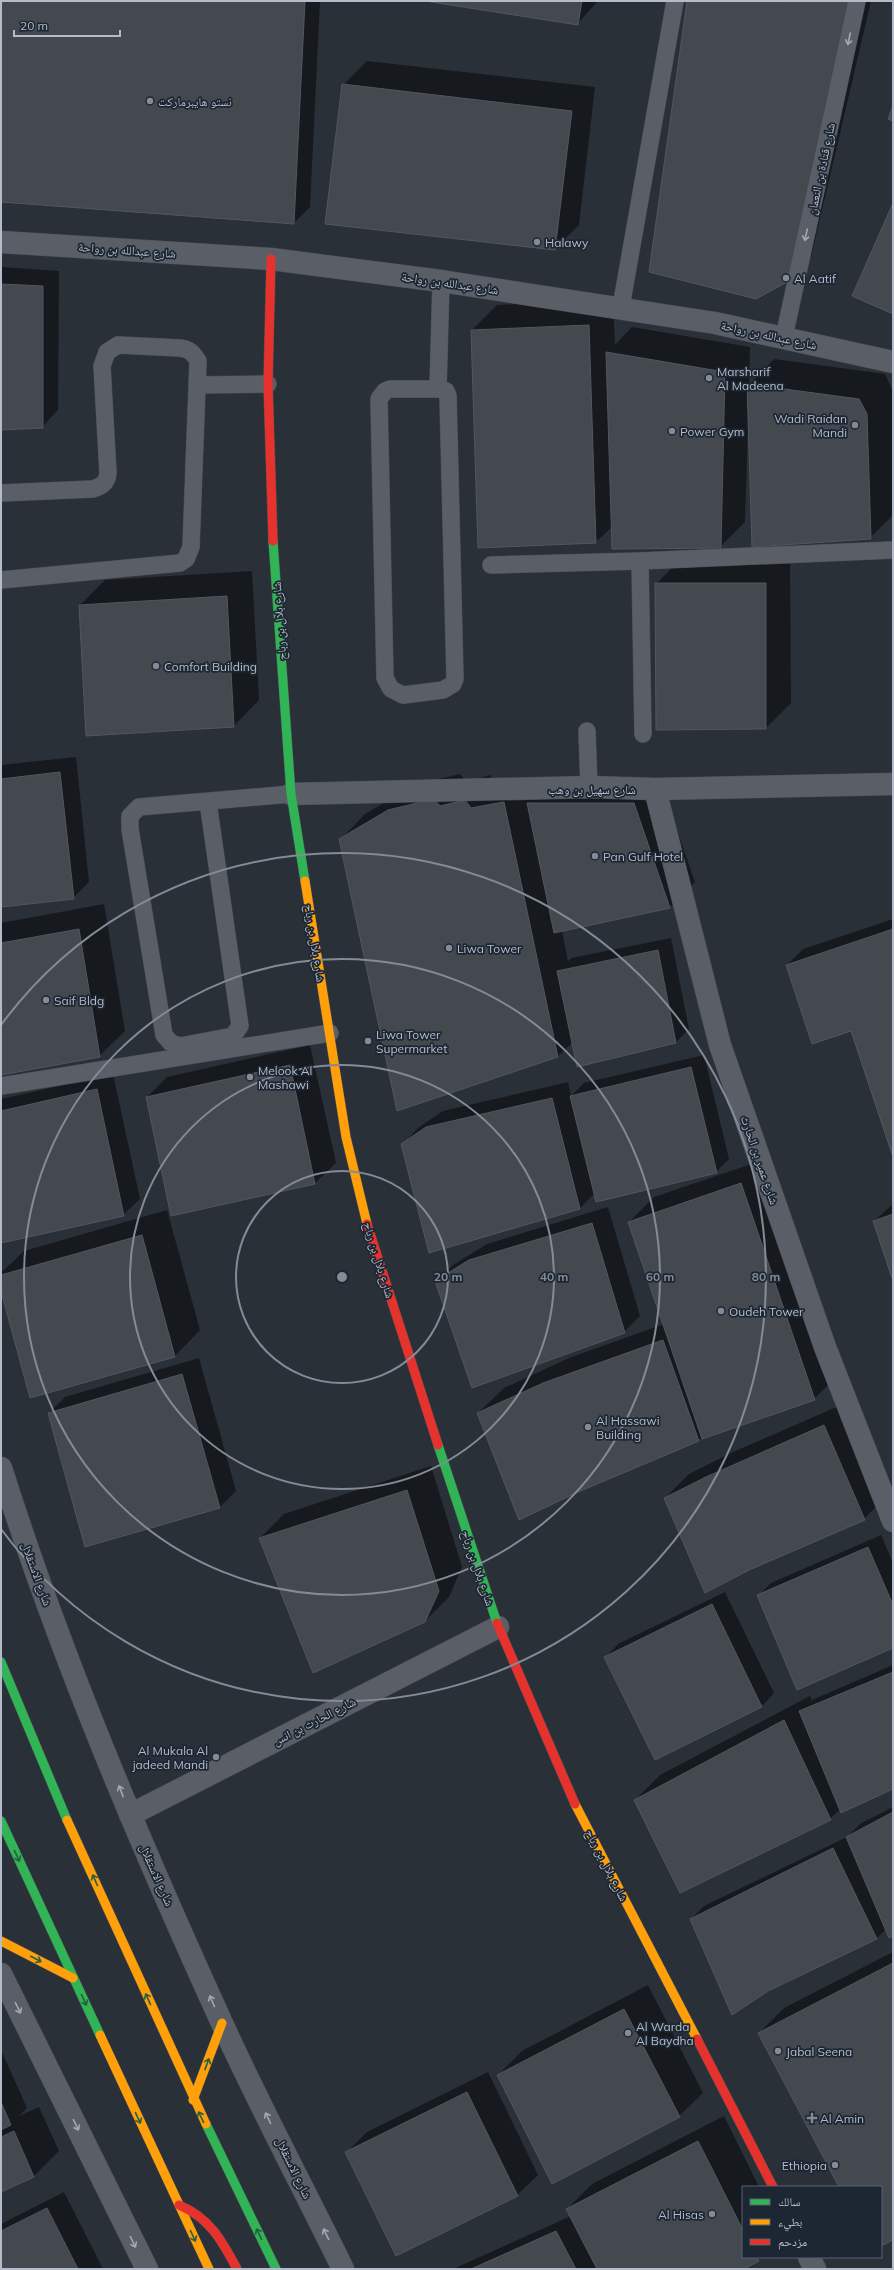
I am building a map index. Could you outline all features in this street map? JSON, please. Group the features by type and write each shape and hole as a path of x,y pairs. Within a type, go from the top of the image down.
{"street":[{"name":"شارع عبدالله بن رواحة","path":"1,242 271,259 441,281 621,307 715,323 893,362"},
{"name":"شارع بلال بن رباح","path":"271,259 268,384 271,516 291,794 346,1137 368,1227 400,1331 498,1627 570,1794 772,2186"},
{"name":"شارع سهيل بن وهب","path":"291,794 589,787 655,789 893,784"},
{"name":"شارع عمير بن الحارث","path":"655,789 720,1045 825,1347 893,1521"},
{"name":"شارع الاستقلال","path":"1,1468 29,1556 130,1815 222,2023 343,2269"},
{"name":"شارع الحارث بن انس","path":"130,1815 498,1627"},
{"path":"1,1662 29,1732 193,2100 276,2269"},
{"path":"1,1821 208,2269"},
{"path":"1,1941 73,1978"},
{"path":"1,1974 147,2269"},
{"path":"193,2100 222,2023"},
{"path":"179,2205 200,2214 208,2221 216,2230 237,2269"},
{"path":"810,2258 815,2269"}],"lane":[{"path":"621,307 676,1"},
{"name":"شارع قتادة بن النعمان","path":"784,337 856,1"},
{"path":"438,389 441,281"},
{"path":"1,493 93,489 105,483 108,473 102,366 107,352 118,345 188,349 194,354 198,361 191,547 186,559 180,563 1,580"},
{"path":"197,385 268,384"},
{"path":"390,389 438,389 446,392 448,396 455,679 453,684 443,690 403,695 391,689 385,678 379,399 385,390 390,389"},
{"path":"491,565 640,561 893,550"},
{"path":"640,561 643,734"},
{"path":"587,731 589,787"},
{"path":"208,802 240,1026 234,1036 180,1046 171,1043 164,1035 129,823 130,816 139,807 291,794"},
{"path":"1,1086 330,1033"}],"building":[{"name":"نستو هايبرماركت","path":"1,1 305,1 294,224 1,202"},
{"path":"425,1 582,1 578,25"},
{"path":"687,1 853,2 787,282 756,299 649,272"},
{"path":"342,84 572,111 555,250 325,224"},
{"path":"893,106 893,121 888,119"},
{"path":"893,203 893,314 852,296"},
{"path":"1,284 43,286 43,428 1,430"},
{"path":"589,325 596,543 478,548 471,330"},
{"path":"606,352 725,372 721,548 612,549"},
{"path":"747,384 859,399 867,414 871,539 752,547"},
{"path":"655,583 766,583 766,729 656,730"},
{"name":"Comfort Building","path":"227,596 234,727 86,736 79,605"},
{"path":"60,772 74,899 1,907 1,779"},
{"name":"Liwa Tower","path":"434,799 440,806 465,800 471,808 504,802 558,1057 397,1111 339,839 388,810"},
{"name":"Pan Gulf Hotel","path":"527,803 634,803 670,908 554,933"},
{"name":"Saif Bldg","path":"79,929 100,1057 1,1075 1,943"},
{"path":"893,929 893,1157 851,1031 812,1044 786,965"},
{"path":"658,950 676,1043 577,1067 557,971"},
{"path":"290,1065 315,1184 171,1216 146,1097"},
{"path":"691,1067 717,1173 596,1202 570,1096"},
{"path":"97,1089 124,1216 1,1243 1,1111"},
{"path":"552,1098 580,1209 429,1253 401,1144 426,1127"},
{"name":"Oudeh Tower","path":"741,1183 815,1400 702,1439 628,1222"},
{"path":"893,1214 893,1281 873,1221"},
{"path":"592,1223 625,1333 472,1388 435,1281 469,1260"},
{"path":"142,1235 175,1357 30,1398 1,1291 1,1275"},
{"name":"Al Hassawi Building","path":"663,1340 699,1441 578,1492 519,1520 477,1413 543,1383"},
{"path":"182,1374 220,1508 85,1547 48,1413"},
{"path":"824,1425 865,1520 749,1570 705,1593 664,1498 706,1477"},
{"path":"407,1490 439,1591 425,1622 313,1673 259,1538"},
{"path":"868,1547 893,1605 893,1648 797,1690 757,1595"},
{"path":"712,1604 762,1707 655,1760 604,1657"},
{"path":"893,1672 893,1789 841,1813 799,1711"},
{"path":"784,1720 831,1820 680,1893 634,1800"},
{"path":"893,1812 893,1936 889,1938 846,1837"},
{"path":"833,1848 877,1939 768,1991 732,2015 690,1919"},
{"path":"893,1963 893,2240 882,2246 882,2186 838,2186 758,2033"},
{"path":"624,2009 680,2117 552,2184 497,2075"},
{"path":"467,2092 518,2196 396,2256 345,2152"},
{"path":"1,2102 11,2125 1,2130"},
{"path":"14,2131 34,2177 1,2192 1,2137"},
{"path":"698,2141 742,2228 742,2258 758,2258 759,2261 744,2269 597,2269 566,2209"},
{"path":"47,2208 78,2269 1,2269 1,2231"},
{"path":"556,2231 576,2269 471,2269"}],"traffic: fast":[{"path":"273,541 291,794 305,881"},
{"path":"438,1445 497,1623"},
{"path":"1,1662 67,1820"},
{"path":"1,1821 100,2035"},
{"path":"206,2124 276,2269"}],"traffic: slow":[{"path":"305,881 346,1137 367,1224"},
{"path":"575,1804 697,2039"},
{"path":"67,1820 206,2124"},
{"path":"1,1941 73,1978"},
{"path":"193,2100 222,2023"},
{"path":"100,2035 209,2269"}],"traffic: jam":[{"path":"271,259 268,384 273,541"},
{"path":"367,1224 438,1445"},
{"path":"497,1623 575,1804"},
{"path":"697,2039 772,2186"},
{"path":"179,2205 190,2210 214,2231 237,2269"}],"place":[{"name":"نستو هايبرماركت","path":"150,101"},
{"name":"Halawy","path":"537,242"},
{"name":"Al Aatif","path":"786,278"},
{"name":"Marsharif Al Madeena","path":"709,378"},
{"name":"Wadi Raidan Mandi","path":"855,425"},
{"name":"Power Gym","path":"672,431"},
{"name":"Comfort Building","path":"156,666"},
{"name":"Pan Gulf Hotel","path":"595,856"},
{"name":"Liwa Tower","path":"449,948"},
{"name":"Saif Bldg","path":"46,1000"},
{"name":"Liwa Tower Supermarket","path":"368,1041"},
{"name":"Melook Al Mashawi","path":"250,1077"},
{"name":"Oudeh Tower","path":"721,1311"},
{"name":"Al Hassawi Building","path":"588,1427"},
{"name":"Al Mukala Al jadeed Mandi","path":"216,1757"},
{"name":"Al Warda Al Baydha","path":"628,2033"},
{"name":"Jabal Seena","path":"778,2051"},
{"name":"Al Amin","path":"812,2118"},
{"name":"Ethiopia","path":"835,2165"},
{"name":"Al Hisas","path":"712,2214"}]}
